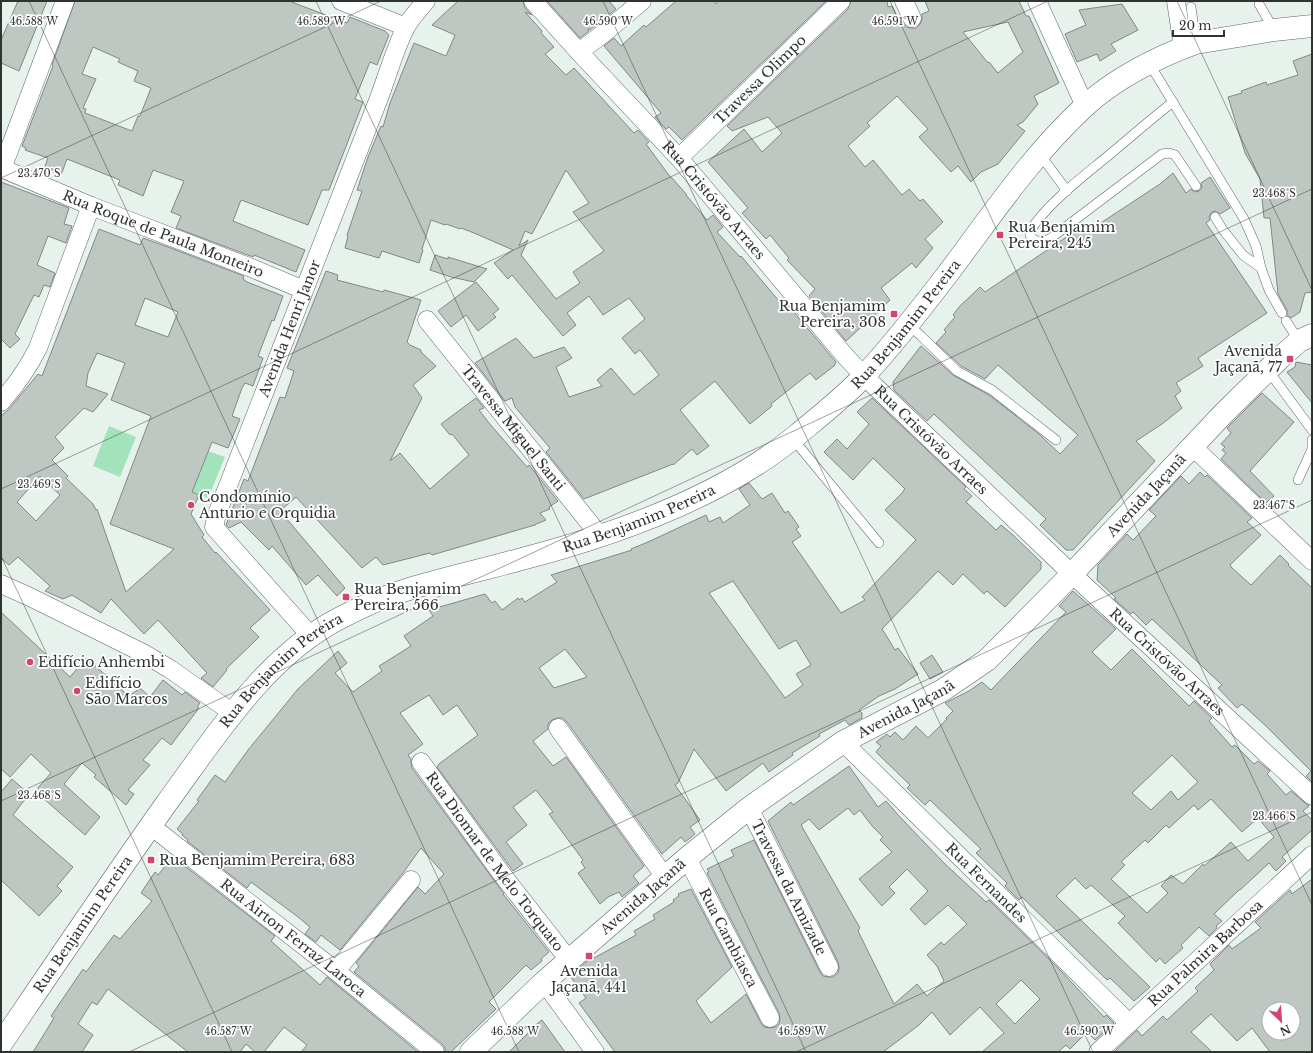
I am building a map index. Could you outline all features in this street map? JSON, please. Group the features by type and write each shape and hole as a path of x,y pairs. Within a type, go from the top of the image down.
{"main road":[{"name":"Rua Benjamim Pereira","path":"1,1044 66,946 207,747 233,713 270,670 310,635 340,618 406,589 555,550 600,536 663,513 711,490 753,466 793,439 848,392 864,376 946,276 1039,153 1085,106 1106,90 1149,63 1189,46 1274,30 1312,26"},
{"name":"Avenida Jaçanã","path":"471,1052 569,960 687,858 750,808 843,742 943,690 987,660 1072,574 1192,446 1267,371 1306,338"}],"street":[{"path":"1,169 65,1"},
{"path":"341,1 406,26"},
{"name":"Avenida Henri Janor","path":"310,635 214,527 217,514 406,26 426,1"},
{"name":"Rua Cristóvão Arraes","path":"533,1 679,158 846,357 864,376 1072,574 1312,796"},
{"path":"579,52 642,1"},
{"name":"Travessa Olimpo","path":"679,158 842,1"},
{"path":"904,1 912,18"},
{"path":"1037,1 1085,106"},
{"path":"1186,6 1189,46"},
{"name":"Rua Roque de Paula Monteiro","path":"1,169 304,290"},
{"path":"1,402 14,387 33,359 91,206"},
{"name":"Travessa Miguel Santi","path":"427,320 600,536"},
{"path":"1192,446 1312,561"},
{"path":"1,584 143,653 170,669 233,713"},
{"path":"558,728 665,877"},
{"name":"Rua Fernandes","path":"843,742 1129,1023"},
{"name":"Rua Diomar de Melo Torquato","path":"422,762 501,873 569,960"},
{"name":"Travessa da Amizade","path":"750,808 829,967"},
{"name":"Rua Airton Ferraz Laroca","path":"151,826 336,970 435,1052"},
{"name":"Rua Palmira Barbosa","path":"1098,1052 1312,855"},
{"name":"Rua Cambiasca","path":"687,858 770,1018"},
{"path":"336,970 411,880"},
{"path":"544,982 595,1052"}],"lane":[{"path":"1259,4 1274,30"},
{"path":"1149,63 1244,219 1256,246 1261,268 1269,290 1284,317 1306,338"},
{"path":"1173,102 1124,141 1068,191 1033,226 1030,230 1030,235 1037,242 1046,241 1162,154 1169,153 1175,155 1196,186"},
{"path":"1039,153 1068,191"},
{"path":"1215,217 1223,230 1243,255 1261,268"},
{"path":"908,324 957,371 992,390 1056,440"},
{"path":"1267,371 1312,430"},
{"path":"793,439 878,543"},
{"path":"1298,480 1312,449 1312,440"}],"green space":[{"path":"109,426 136,437 120,477 93,466"},
{"path":"208,451 225,457 208,498 192,492"}],"building":[{"path":"18,1 47,1 19,71 1,63 1,40"},
{"path":"75,1 289,1 347,23 350,17 385,31 389,35 377,65 370,62 355,99 363,102 329,190 322,190 308,225 241,200 233,221 305,250 296,272 254,255 253,257 176,228 181,216 171,212 184,181 153,170 143,196 118,185 120,180 67,159 61,175 44,169 48,158 25,150 26,148 22,146 53,66 52,65","holes":["93,47 120,59 118,62 138,71 134,81 151,88 140,116 138,116 132,131 85,113 86,109 83,108 96,79 82,74"]},
{"path":"458,1 523,1 525,8 532,15 525,12 554,47 545,54 566,75 574,68 634,133 638,130 649,142 646,144 671,178 707,220 713,215 723,227 717,232 740,257 741,256 779,301 782,298 836,362 834,366 816,380 810,373 771,404 772,406 750,424 715,381 680,410 709,446 697,455 692,449 673,465 584,499 546,452 550,448 515,407 512,398 505,401 475,363 516,338 534,358 564,347 572,358 556,367 569,397 602,386 597,380 611,368 634,395 659,375 640,350 635,354 622,338 645,319 629,298 603,315 589,296 567,313 576,325 563,336 512,275 508,279 494,263 513,250 474,233 431,220 419,263 382,251 379,258 345,248 347,235 362,191 357,190 368,157 381,126 383,127 390,103 414,43 446,56 455,35 432,25","holes":["566,170 589,203 573,212 604,251 573,272 580,283 556,299 521,255 528,240 519,246 525,231 532,234"]},
{"path":"547,1 609,1 616,9 590,30 588,29 589,31 580,38"},
{"path":"676,1 714,1 716,4 719,1 826,1 682,140 669,127 666,129 655,117 661,113 604,46 614,38 621,46 644,25 646,27"},
{"path":"851,1 887,1 888,7 892,6 900,24 902,22 906,27 916,28 920,24 922,14 929,11 925,1 1019,1 1026,16 1029,16 1059,83 1034,96 1038,104 1023,122 1017,125 1025,131 998,164 981,172 971,182 958,166 951,172 919,137 928,129 897,96 867,123 870,126 848,146 865,167 873,160 902,195 909,189 920,201 923,199 943,222 925,239 933,248 916,268 912,263 881,288 890,300 846,341 809,296 815,289 787,260 789,258 770,235 766,239 742,213 748,208 708,162 744,129 762,152 782,133 768,117 732,131 727,126 848,9","holes":["1008,22 1023,52 998,73 963,32"]},
{"path":"1122,4 1138,30 1111,44 1116,51 1100,61 1097,54 1077,62 1065,34 1086,25 1079,10"},
{"path":"1312,54 1312,292 1305,293 1300,312 1291,318 1287,315 1287,310 1278,294 1270,218 1264,218 1260,179 1245,153 1228,97 1242,93 1241,91 1266,82 1267,85 1298,75 1293,61"},
{"path":"1173,173 1186,193 1191,189 1194,192 1199,191 1202,188 1201,183 1210,177 1230,208 1220,214 1215,211 1212,212 1209,217 1210,220 1206,223 1267,313 1198,358 1203,366 1176,383 1181,391 1175,396 1182,408 1162,424 1136,441 1155,461 1073,550 1066,550 1040,525 1046,519 934,414 927,421 894,390 893,382 921,346 953,375 989,395 1039,434 1060,454 1078,435 998,365 985,379 961,366 936,343 946,332 944,330 955,317 953,315 959,307 980,287 985,292 1068,236 1067,234 1079,225 1084,234 1160,184"},
{"path":"1,182 69,208 64,224 72,226 66,243 48,236 37,265 55,273 50,287 44,285 39,297 34,295 15,334 20,339 10,348 1,339"},
{"path":"99,229 140,245 143,238 168,247 244,276 243,279 247,282 283,296 274,321 272,320 258,356 263,358 253,386 245,383 242,388 232,416 240,419 228,448 212,442 192,492 199,495 191,514 204,535 202,537 215,553 216,552 270,610 250,628 259,637 226,669 227,670 213,687 201,678 207,673 158,620 144,634 111,599 101,613 72,595 63,599 45,591 50,586 18,557 9,565 1,558 1,416 9,409 38,374 42,376","holes":["145,298 178,312 168,337 135,325","97,353 125,363 111,400 151,416 110,524 174,549 126,592 97,509 96,510 93,504 66,478 68,476 52,460 64,448 55,437 84,408 93,412 108,394 86,386 88,373","40,476 60,495 36,521 17,502"]},
{"path":"435,255 448,259 448,257 487,269 474,282 451,277 430,270"},
{"path":"326,271 338,275 337,280 421,300 407,342 421,350 421,352 436,366 413,385 422,398 390,461 400,453 430,489 469,455 452,434 450,435 441,424 476,398 484,408 479,410 489,423 527,467 529,465 558,501 549,507 550,509 540,513 546,520 535,525 432,555 430,553 383,565 376,557 362,568 296,497 280,511 345,588 337,596 318,575 306,585 272,546 269,550 241,522 229,528 226,525 244,479 248,481 280,397 285,398 294,371 287,368"},
{"path":"476,282 499,309 493,314 496,317 478,331 466,315 451,327 438,311"},
{"path":"1296,362 1312,365 1312,403 1287,372 1295,367"},
{"path":"1262,393 1294,422 1250,471 1274,496 1266,503 1221,459 1226,453 1222,450 1225,447 1221,444 1231,433 1227,428"},
{"path":"872,398 966,487 964,489 972,496 966,502 996,530 1001,525 1013,535 1041,562 1041,569 1005,607 987,591 984,594 963,574 953,585 938,571 882,629 895,650 898,648 918,674 895,689 879,696 859,710 862,713 862,718 849,725 845,720 819,734 820,736 792,753 793,755 769,772 763,763 726,791 694,749 678,783 675,785 700,820 690,827 695,834 685,842 681,837 662,854 567,722 562,718 552,720 548,724 548,729 533,741 553,766 566,757 644,866 633,876 639,883 622,897 619,892 608,897 600,904 578,873 585,868 581,862 583,860 549,814 553,812 536,790 513,807 527,825 506,842 523,864 513,871 437,767 478,735 457,705 443,715 429,695 400,713 423,744 408,755 411,759 412,768 503,894 549,952 541,959 542,961 531,970 526,965 489,1002 496,1009 451,1052 445,1052 445,1048 442,1044 354,972 359,966 356,963 418,887 425,894 444,874 421,848 403,873 340,950 321,935 316,942 305,934 310,927 298,917 251,882 247,888 187,841 188,840 182,835 183,834 177,829 199,801 197,800 215,775 225,782 248,750 298,689 338,651 347,663 335,673 353,692 382,671 379,666 411,646 404,636 433,616 429,610 485,594 492,603 495,601 502,610 518,598 519,600 522,598 525,602 557,582 551,575 632,550 631,549 706,515 709,522 720,517 723,523 750,505 739,489 749,483 762,499 772,493 785,513 788,511 799,527 796,529 801,536 792,542 841,613 865,600 862,597 916,540 885,510 905,489 873,458 853,480 824,452 837,439 847,449 869,424 857,412","holes":["733,581 779,649 796,640 811,665 796,674 803,685 785,698 709,593","565,649 587,677 554,688 539,668"]},
{"path":"1200,472 1205,477 1207,475 1252,518 1247,522 1261,535 1230,565 1232,568 1251,585 1280,555 1289,564 1288,565 1312,588 1312,782 1306,776 1311,771 1267,727 1242,704 1237,708 1218,688 1222,685 1152,619 1146,625 1133,612 1131,614 1114,599 1116,598 1097,580 1098,565 1127,534 1133,540 1156,516 1149,510 1181,476 1189,484"},
{"path":"1073,591 1116,629 1092,652 1111,670 1132,649 1189,706 1194,701 1212,718 1209,721 1232,747 1235,745 1254,764 1258,761 1270,771 1267,774 1286,795 1291,791 1309,806 1303,811 1312,820 1312,830 1282,857 1286,861 1276,871 1269,863 1214,914 1222,921 1216,926 1217,928 1209,936 1199,927 1181,945 1183,948 1165,964 1160,958 1156,962 1118,923 1125,916 1091,885 1086,889 1075,878 1056,896 1150,987 1134,1001 1110,978 1107,980 1022,897 1019,900 1005,886 1007,883 976,853 981,849 930,800 925,805 907,788 910,785 876,752 881,746 876,742 887,734 890,737 895,732 903,740 916,726 928,738 953,711 945,703 969,691 982,682 991,690 1066,612 1059,606","holes":["1172,755 1198,782 1178,800 1171,791 1151,810 1132,793","1211,799 1242,832 1258,818 1274,837 1248,861 1231,842 1204,866 1203,864 1183,884 1171,875 1161,886 1168,893 1147,913 1111,879 1125,865 1121,862 1145,840 1148,843 1166,825 1169,828 1194,805 1198,810"]},
{"path":"1,612 70,677 86,658 129,696 140,688 150,697 163,680 182,695 185,692 200,703 197,707 199,708 171,745 162,738 143,760 150,765 128,790 134,794 126,805 94,777 96,775 82,763 64,784 100,817 85,835 35,791 51,773 31,754 10,777 1,769"},
{"path":"932,655 943,672 930,679 920,663"},
{"path":"849,766 878,807 886,801 945,864 986,902 989,900 1060,970 1104,1017 1106,1015 1114,1023 1095,1040 1087,1032 1070,1049 1066,1045 1058,1052 982,1052 1004,1033 980,1007 950,1035 932,1012 919,1025 883,1052 615,1052 579,1003 586,998 570,976 593,956 594,958 636,935 634,931 655,919 653,915 674,902 673,900 679,896 678,894 691,889 732,967 696,1001 711,1023 746,994 764,1027 775,1027 779,1024 779,1013 707,873 709,872 707,869 734,856 731,850 754,840 820,972 823,976 828,977 833,977 838,973 838,962 768,821 791,802 793,805","holes":["848,808 854,815 860,810 872,826 883,837 880,840 892,852 859,879 882,906 895,893 889,887 907,869 928,891 910,909 925,925 948,905 967,924 944,945 941,942 927,955 937,966 944,981 927,996 917,984 894,1004 859,933 858,930 860,928 801,825 809,819 819,830","1021,980 1040,999 1015,1024 996,1004"]},
{"path":"12,779 29,794 13,815 73,867 57,886 62,891 39,916 1,880 1,792"},
{"path":"173,857 275,936 271,941 320,985 327,977 418,1052 301,1052 307,1045 284,1027 264,1052 255,1052 246,1044 240,1052 188,1052 108,989 97,1005 92,1002 78,1024 93,1035 82,1052 33,1052 54,1018 51,1016 83,969 86,972 114,935 120,939 152,901 141,893 155,872 158,875"},
{"path":"1312,879 1312,1052 1270,1052 1262,1041 1301,1041 1301,1001 1261,1001 1261,1040 1252,1028 1237,1041 1211,1014 1191,1032 1212,1052 1114,1052 1137,1030 1142,1036 1163,1016 1167,1020 1198,991 1195,988 1214,970 1210,964 1229,945 1232,949 1261,928 1255,922 1290,890 1292,894"},
{"path":"542,1020 565,1052 509,1052 530,1031 529,1030"}],"place":[{"name":"Rua Benjamim Pereira, 245","path":"1000,235"},
{"name":"Rua Benjamim Pereira, 308","path":"894,314"},
{"name":"Avenida Jaçanã, 77","path":"1290,359"},
{"name":"Condomínio Anturio e Orquidia","path":"191,505"},
{"name":"Rua Benjamim Pereira, 566","path":"346,597"},
{"name":"Edifício Anhembi","path":"30,662"},
{"name":"Edifício São Marcos","path":"77,691"},
{"name":"Rua Benjamim Pereira, 683","path":"151,860"},
{"name":"Avenida Jaçanã, 441","path":"589,956"}]}
